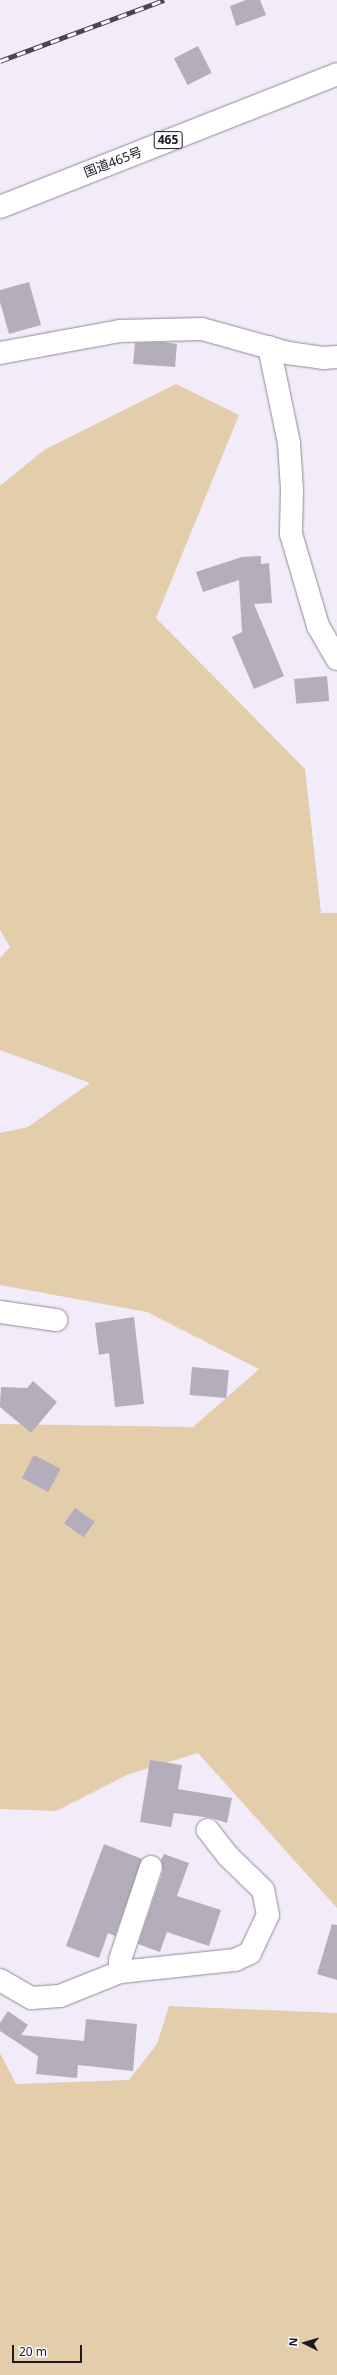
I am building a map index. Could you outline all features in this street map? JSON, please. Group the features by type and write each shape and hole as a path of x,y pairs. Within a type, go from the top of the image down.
{"main road":[{"name":"国道465号","path":"0,206 337,74"},
{"path":"0,353 120,331 202,330 288,353 323,358 337,357"},
{"path":"270,347 289,443 292,489 291,534 318,626 337,659"},
{"path":"0,1312 56,1320"},
{"path":"0,1980 31,1998 60,1996 120,1972 235,1960 250,1953 268,1915 263,1890 228,1856 208,1830"},
{"path":"120,1972 120,1960 151,1867"}],"shaded area":[{"path":"176,384 239,415 156,618 305,769 321,913 337,913 337,1908 198,1753 129,1774 56,1811 0,1809 0,1424 193,1427 259,1369 147,1312 0,1285 0,1133 28,1127 90,1083 0,1050 0,958 10,947 0,930 0,486 44,450"},
{"path":"169,2006 337,2013 337,2375 0,2375 0,2053 16,2084 129,2080 157,2044"}],"building":[{"path":"246,0 260,0 266,15 236,26 230,6"},
{"path":"198,46 212,73 188,85 174,58"},
{"path":"29,282 41,325 9,334 0,302 0,290"},
{"path":"163,342 177,344 175,367 133,364 135,343"},
{"path":"261,556 261,564 269,563 272,603 254,604 284,676 254,689 232,637 242,632 239,580 203,592 196,572 242,557"},
{"path":"327,676 329,701 296,704 294,679"},
{"path":"134,1317 144,1404 115,1407 109,1353 99,1355 95,1323"},
{"path":"192,1367 229,1370 226,1398 190,1395"},
{"path":"33,1381 57,1402 31,1433 0,1407 0,1404 1,1387 27,1388"},
{"path":"34,1455 60,1469 48,1492 22,1478"},
{"path":"75,1508 95,1522 84,1537 64,1524"},
{"path":"150,1760 182,1765 178,1789 232,1798 227,1823 212,1818 174,1813 171,1827 140,1822"},
{"path":"104,1844 142,1859 115,1936 108,1933 99,1958 66,1946"},
{"path":"164,1854 189,1863 177,1896 221,1910 209,1946 167,1932 160,1952 138,1944 163,1871 161,1860"},
{"path":"332,1924 337,1925 337,1980 317,1974"},
{"path":"8,2011 28,2025 21,2035 84,2041 86,2019 137,2024 133,2071 78,2065 77,2078 36,2074 38,2056 0,2031 0,2023"}],"railway":[{"path":"0,61 164,0"}]}
